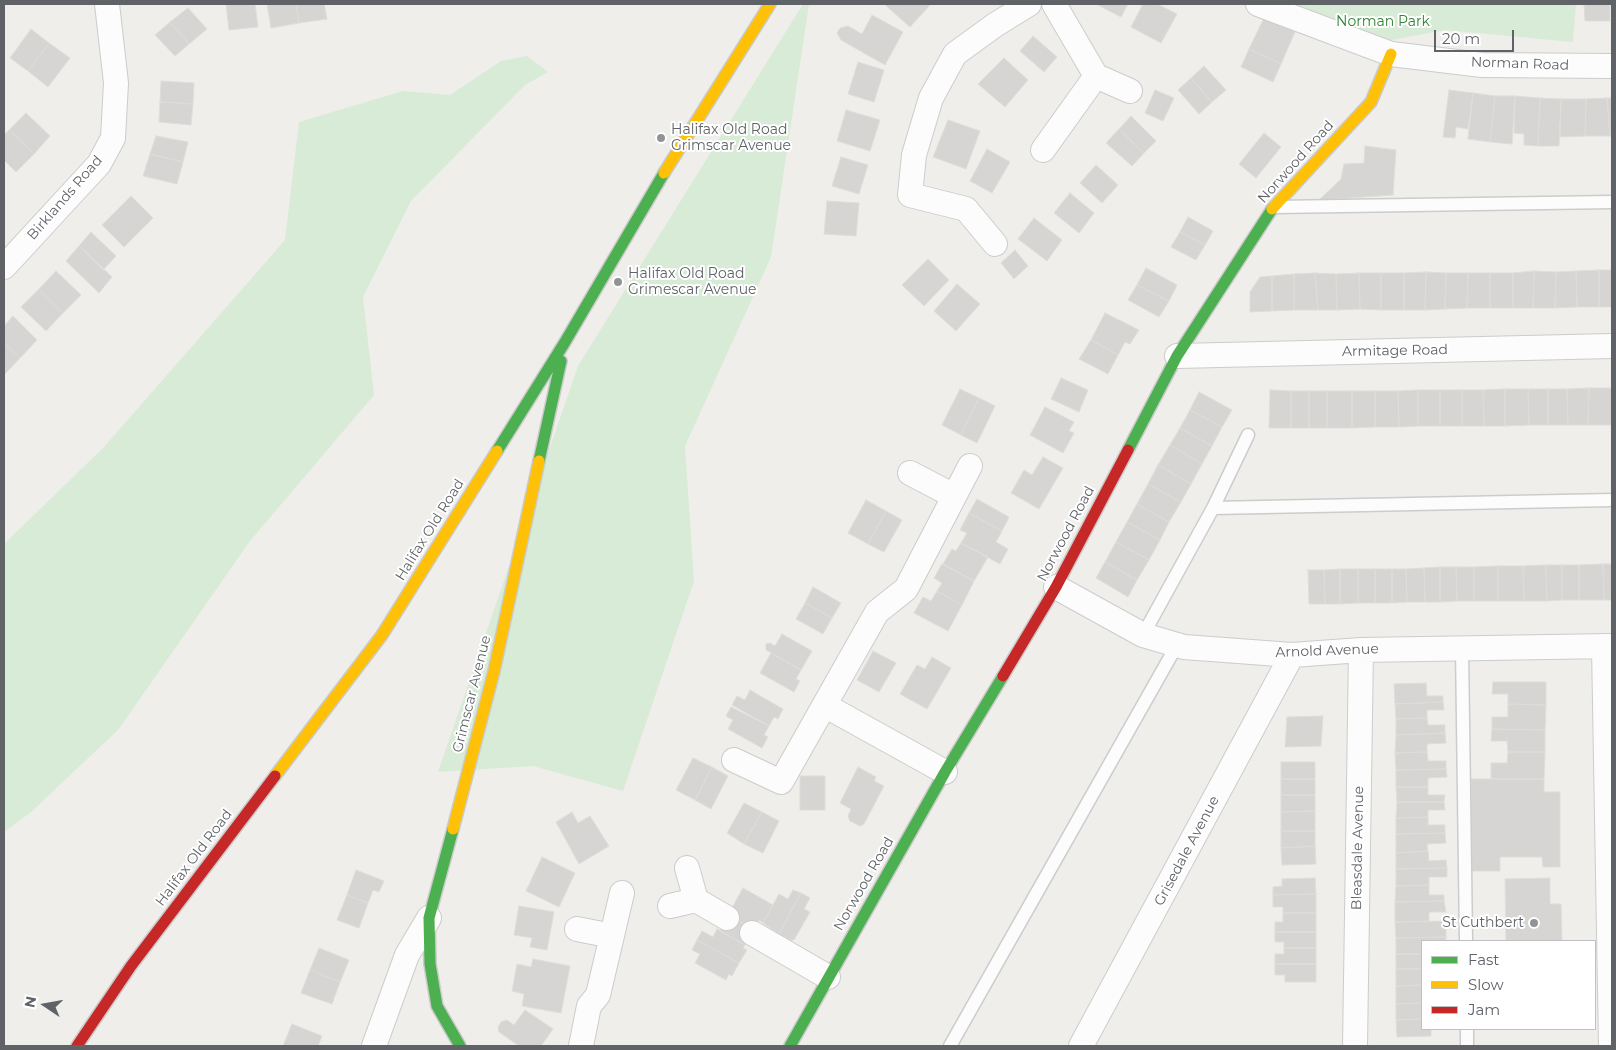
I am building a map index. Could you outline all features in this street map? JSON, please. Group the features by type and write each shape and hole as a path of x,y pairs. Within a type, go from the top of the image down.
{"street":[{"name":"Birklands Road","path":"4,267 99,164 114,138 116,83 107,4"},
{"name":"Halifax Old Road","path":"77,1046 131,966 382,635 565,342 677,150 770,4"},
{"path":"995,244 966,209 910,195 914,155 930,98 955,54 994,24 1028,4"},
{"path":"1054,4 1096,76 1130,92"},
{"name":"Norman Road","path":"1258,4 1391,54 1482,65 1612,66"},
{"name":"Norwood Road","path":"790,1046 945,772 1056,587 1177,356 1273,207 1371,102 1391,54"},
{"path":"1042,150 1096,76"},
{"name":"Grimscar Avenue","path":"460,1046 437,1006 430,964 429,918 494,671 565,342"},
{"name":"Armitage Road","path":"1177,356 1612,346"},
{"path":"734,760 781,782 878,612 906,589 970,466"},
{"path":"910,473 954,496"},
{"name":"Arnold Avenue","path":"1056,587 1142,635 1177,645 1292,655 1361,650 1608,646"},
{"path":"1608,646 1611,1046"},
{"name":"Bleasdale Avenue","path":"1355,1046 1361,650"},
{"name":"Grisedale Avenue","path":"1081,1046 1292,655"},
{"path":"826,706 945,772"},
{"path":"687,868 696,900"},
{"path":"581,1046 589,1006 598,995 622,893"},
{"path":"670,906 696,900 727,918"},
{"path":"374,1046 407,955 429,918"},
{"path":"577,929 612,936"},
{"path":"752,933 828,977"}],"lane":[{"path":"1273,207 1612,202"},
{"path":"1142,635 1213,508 1248,435"},
{"path":"1213,508 1612,500"},
{"path":"950,1046 1177,645"},
{"path":"1462,648 1466,940"},
{"path":"1467,1030 1467,1046"}],"green space":[{"path":"803,4 809,4 771,257 685,446 694,581 623,791 533,766 438,772 578,366"},
{"name":"Norman Park","path":"1284,4 1576,4 1573,42 1445,30 1381,42"},
{"path":"527,56 548,72 525,85 411,201 363,297 374,395 250,541 118,730 31,812 4,832 4,544 104,447 285,240 299,122 403,91 450,95 501,61"}],"building":[{"path":"226,4 255,4 258,27 229,30"},
{"path":"267,4 296,4 299,23 271,28"},
{"path":"296,4 324,4 327,19 299,23"},
{"path":"884,4 931,4 910,27"},
{"path":"1096,4 1128,4 1121,17"},
{"path":"1143,4 1157,4 1177,14 1161,43 1131,27"},
{"path":"1584,4 1610,4 1610,21 1585,21"},
{"path":"188,8 207,29 189,44 170,22"},
{"path":"872,15 903,32 885,65 841,40 837,33 840,28 848,26 862,34"},
{"path":"1264,18 1295,32 1281,64 1249,49"},
{"path":"170,22 189,44 175,56 155,35"},
{"path":"31,29 49,43 28,71 10,58"},
{"path":"1033,36 1057,57 1044,72 1020,51"},
{"path":"49,43 70,58 48,87 28,71"},
{"path":"1249,49 1281,64 1273,82 1241,67"},
{"path":"1004,58 1028,80 1005,107 978,84"},
{"path":"858,62 884,70 874,102 848,94"},
{"path":"1204,66 1226,90 1212,102 1191,78"},
{"path":"1191,78 1212,102 1199,114 1178,90"},
{"path":"161,81 194,83 193,104 160,102"},
{"path":"1155,90 1174,98 1163,121 1145,113"},
{"path":"1449,90 1473,93 1468,129 1456,127 1455,138 1443,137"},
{"path":"1473,93 1495,96 1490,142 1468,139"},
{"path":"1495,96 1515,96 1512,144 1490,142"},
{"path":"1515,96 1540,98 1538,146 1524,145 1524,134 1514,133"},
{"path":"1540,98 1561,99 1559,146 1538,146"},
{"path":"1607,98 1610,136 1585,136 1586,99"},
{"path":"1607,98 1612,98 1612,136 1610,136"},
{"path":"1561,99 1586,99 1585,136 1560,137"},
{"path":"160,102 193,104 191,125 159,122"},
{"path":"846,110 880,120 870,151 837,141"},
{"path":"26,113 50,136 34,154 9,130"},
{"path":"1131,116 1156,141 1144,153 1119,129"},
{"path":"948,120 980,131 966,169 933,157"},
{"path":"1119,129 1144,153 1132,166 1106,143"},
{"path":"9,130 34,154 16,172 4,160 4,135"},
{"path":"1264,133 1281,147 1256,178 1239,164"},
{"path":"156,136 188,142 183,162 150,154"},
{"path":"1365,146 1396,150 1393,195 1319,200 1341,179 1344,164 1364,163"},
{"path":"987,149 1010,162 992,193 970,181"},
{"path":"150,154 183,162 177,184 143,176"},
{"path":"841,157 868,165 859,194 832,186"},
{"path":"1096,165 1118,185 1102,203 1080,183"},
{"path":"1070,193 1094,213 1079,233 1054,213"},
{"path":"131,196 153,218 124,247 102,225"},
{"path":"827,201 859,203 856,236 824,234"},
{"path":"1188,217 1213,231 1205,245 1180,232"},
{"path":"1034,218 1062,240 1047,261 1018,239"},
{"path":"91,232 116,256 103,270 79,246"},
{"path":"1180,232 1205,245 1196,260 1171,247"},
{"path":"79,246 112,277 99,293 66,261"},
{"path":"1015,250 1028,266 1014,279 1001,263"},
{"path":"928,259 949,280 924,306 902,285"},
{"path":"1146,268 1177,285 1169,301 1137,285"},
{"path":"1599,270 1612,270 1612,307 1599,307"},
{"path":"1599,270 1599,307 1577,307 1576,271"},
{"path":"56,271 81,295 63,313 39,289"},
{"path":"1534,271 1556,272 1555,308 1533,308"},
{"path":"1534,271 1533,308 1513,308 1513,273"},
{"path":"1576,271 1577,307 1555,308 1556,272"},
{"path":"1426,272 1446,273 1445,309 1425,310"},
{"path":"1426,272 1425,310 1404,310 1404,273"},
{"path":"1315,273 1336,274 1337,310 1318,310"},
{"path":"1315,273 1318,310 1294,310 1294,274"},
{"path":"1359,273 1381,273 1381,310 1360,309"},
{"path":"1359,273 1360,309 1337,310 1336,274"},
{"path":"1381,273 1404,273 1404,310 1381,310"},
{"path":"1446,273 1468,273 1467,308 1445,309"},
{"path":"1468,273 1490,273 1490,308 1467,308"},
{"path":"1490,273 1513,273 1513,308 1490,308"},
{"path":"1294,274 1294,310 1272,311 1272,276"},
{"path":"1272,276 1272,311 1250,312 1250,292 1260,277"},
{"path":"957,284 980,304 956,331 934,311"},
{"path":"1137,285 1169,301 1159,317 1128,300"},
{"path":"39,289 63,313 46,331 21,307"},
{"path":"1105,313 1139,330 1130,344 1125,342 1118,355 1091,340"},
{"path":"13,316 37,340 20,358 4,342 4,326"},
{"path":"1091,340 1118,355 1108,374 1079,359"},
{"path":"4,342 20,358 4,375"},
{"path":"1061,378 1088,390 1079,412 1051,399"},
{"path":"1589,388 1612,388 1612,425 1588,425"},
{"path":"1589,388 1588,425 1568,425 1567,389"},
{"path":"960,389 979,398 961,435 942,425"},
{"path":"1505,389 1528,389 1529,425 1505,426"},
{"path":"1505,389 1505,426 1484,426 1483,390"},
{"path":"1528,389 1548,389 1548,425 1529,425"},
{"path":"1548,389 1567,389 1568,425 1548,425"},
{"path":"1270,390 1291,391 1291,428 1269,428"},
{"path":"1418,390 1440,390 1440,426 1418,426"},
{"path":"1418,390 1418,426 1399,427 1398,391"},
{"path":"1440,390 1462,390 1462,426 1440,426"},
{"path":"1462,390 1483,390 1484,426 1462,426"},
{"path":"1291,391 1309,391 1309,428 1291,428"},
{"path":"1309,391 1327,391 1327,428 1309,428"},
{"path":"1327,391 1352,391 1352,428 1327,428"},
{"path":"1352,391 1375,391 1375,427 1352,428"},
{"path":"1375,391 1398,391 1399,427 1375,427"},
{"path":"1199,392 1232,410 1222,427 1190,410"},
{"path":"979,398 995,406 977,443 961,435"},
{"path":"1045,407 1074,422 1069,431 1074,433 1063,453 1030,435"},
{"path":"1190,410 1222,427 1212,446 1180,428"},
{"path":"1180,428 1212,446 1202,464 1170,445"},
{"path":"1170,445 1202,464 1191,484 1158,465"},
{"path":"1043,457 1063,468 1039,509 1011,493 1024,470 1032,475"},
{"path":"1158,465 1191,484 1181,502 1148,484"},
{"path":"1148,484 1181,502 1169,522 1137,504"},
{"path":"977,499 1009,517 1002,531 969,513"},
{"path":"866,500 886,511 868,544 848,533"},
{"path":"1137,504 1169,522 1160,540 1127,522"},
{"path":"886,511 902,520 884,552 868,544"},
{"path":"969,513 1002,531 996,542 1008,549 1000,564 961,543 967,533 960,530"},
{"path":"1127,522 1160,540 1149,560 1116,542"},
{"path":"1116,542 1149,560 1137,580 1105,562"},
{"path":"961,543 988,557 974,581 943,564 952,549 956,551"},
{"path":"1105,562 1137,580 1128,597 1096,578"},
{"path":"942,564 974,581 962,605 937,591 942,583 934,578"},
{"path":"1603,564 1604,600 1579,600 1579,565"},
{"path":"1603,564 1612,564 1612,600 1604,600"},
{"path":"1546,565 1547,601 1524,601 1523,566"},
{"path":"1546,565 1562,565 1562,600 1547,601"},
{"path":"1562,565 1579,565 1579,600 1562,600"},
{"path":"1498,566 1498,601 1474,601 1474,567"},
{"path":"1498,566 1523,566 1524,601 1498,601"},
{"path":"1440,567 1440,602 1425,602 1424,568"},
{"path":"1440,567 1456,567 1457,601 1440,602"},
{"path":"1456,567 1474,567 1474,601 1457,601"},
{"path":"1424,568 1425,602 1407,602 1406,569"},
{"path":"1340,569 1340,604 1325,604 1324,570"},
{"path":"1340,569 1358,569 1358,603 1340,604"},
{"path":"1358,569 1375,569 1375,603 1358,603"},
{"path":"1375,569 1392,569 1392,603 1375,603"},
{"path":"1392,569 1406,569 1407,602 1392,603"},
{"path":"1308,570 1324,570 1325,604 1309,604"},
{"path":"813,587 841,603 832,618 805,603"},
{"path":"937,591 962,605 948,631 914,613 923,597 931,601"},
{"path":"805,603 832,618 823,634 796,619"},
{"path":"782,634 812,651 801,670 766,650 766,644 770,643 775,646"},
{"path":"873,651 896,663 879,692 857,680"},
{"path":"771,653 801,670 796,679 800,681 794,692 760,673"},
{"path":"932,657 951,668 927,709 900,694 917,665 925,669"},
{"path":"1493,682 1546,682 1546,705 1508,704 1508,694 1492,694"},
{"path":"1426,683 1427,696 1443,696 1443,702 1395,704 1394,684"},
{"path":"750,690 783,709 778,719 774,717 769,726 732,705 737,696 745,700"},
{"path":"1443,702 1444,710 1427,710 1427,718 1396,719 1395,704"},
{"path":"1508,704 1546,705 1545,730 1492,729 1492,717 1508,717"},
{"path":"731,707 769,726 764,735 768,737 762,748 728,729 733,720 726,716"},
{"path":"1323,716 1321,746 1285,747 1287,717"},
{"path":"1427,718 1428,725 1445,725 1445,733 1396,735 1396,719"},
{"path":"1492,729 1545,730 1545,752 1508,752 1507,741 1491,741"},
{"path":"1445,733 1446,743 1427,744 1427,752 1395,753 1396,735"},
{"path":"1427,752 1428,761 1446,761 1446,769 1396,770 1395,753"},
{"path":"1508,752 1545,752 1544,779 1491,779 1491,763 1507,763"},
{"path":"693,758 712,767 695,800 676,790"},
{"path":"1281,762 1315,762 1315,779 1281,779"},
{"path":"712,767 728,776 711,809 695,800"},
{"path":"858,767 876,777 874,781 884,786 864,824 860,826 850,821 848,816 851,809 840,803"},
{"path":"1446,769 1447,777 1428,778 1428,787 1396,787 1396,770"},
{"path":"800,776 825,776 825,810 800,810"},
{"path":"1281,779 1315,779 1315,795 1281,795"},
{"path":"1471,779 1544,779 1544,792 1560,792 1560,867 1543,867 1542,857 1500,857 1500,871 1472,871"},
{"path":"1396,787 1428,787 1428,795 1445,795 1444,802 1397,802"},
{"path":"1281,795 1315,795 1315,811 1281,812"},
{"path":"1397,802 1444,802 1445,810 1428,810 1428,817 1396,818"},
{"path":"744,803 762,812 744,844 727,833"},
{"path":"1315,811 1315,831 1281,831 1281,812"},
{"path":"572,812 578,823 590,816 609,846 579,864 556,822"},
{"path":"762,812 779,821 763,853 744,844"},
{"path":"1428,817 1428,825 1445,825 1445,833 1396,834 1396,818"},
{"path":"1281,831 1315,831 1315,846 1281,848"},
{"path":"1445,833 1446,843 1427,844 1428,851 1396,853 1396,834"},
{"path":"1315,846 1316,864 1282,865 1281,848"},
{"path":"1428,851 1429,861 1446,860 1447,868 1396,869 1396,853"},
{"path":"542,857 575,873 559,907 526,891"},
{"path":"1447,868 1447,877 1429,877 1429,885 1396,886 1396,869"},
{"path":"356,870 384,881 379,892 373,890 368,903 347,895"},
{"path":"1315,878 1316,894 1273,895 1273,887 1282,886 1282,879"},
{"name":"St Cuthbert","path":"1550,878 1550,904 1561,904 1562,940 1506,940 1505,879"},
{"path":"1429,885 1429,895 1444,895 1444,901 1395,902 1396,886"},
{"path":"743,888 773,905 763,923 759,920 754,929 728,915"},
{"path":"793,890 801,893 779,934 763,923 779,894 788,899"},
{"path":"801,893 810,898 804,909 810,912 794,940 790,940 779,934"},
{"path":"1316,894 1316,913 1283,913 1283,907 1273,907 1273,895"},
{"path":"347,895 368,903 359,928 337,920"},
{"path":"1444,901 1446,912 1429,912 1429,921 1395,922 1395,902"},
{"path":"519,906 554,912 547,950 530,947 532,938 514,935"},
{"path":"1283,913 1316,913 1316,932 1275,932 1275,922 1283,922"},
{"path":"728,915 754,929 745,945 720,931"},
{"path":"1446,921 1446,937 1396,938 1395,922"},
{"path":"717,929 745,945 743,948 747,950 739,963 697,940 702,931 713,937"},
{"path":"1275,932 1316,932 1316,948 1284,948 1284,942 1275,942"},
{"path":"1446,937 1446,940 1421,940 1421,954 1396,954 1396,938"},
{"path":"697,940 739,963 732,976 729,974 726,980 695,963 700,954 692,950"},
{"path":"319,948 349,960 340,982 310,970"},
{"path":"1284,948 1316,948 1316,964 1275,964 1275,954 1284,954"},
{"path":"1396,954 1421,954 1421,969 1396,969"},
{"path":"533,959 570,966 561,1013 522,1006 524,994 512,991 517,964 531,967"},
{"path":"1275,964 1316,964 1316,982 1285,982 1285,975 1275,975"},
{"path":"1396,969 1421,969 1421,985 1396,986"},
{"path":"310,970 340,982 332,1004 301,993"},
{"path":"1421,985 1421,1003 1396,1004 1396,986"},
{"path":"1421,1003 1421,1019 1396,1020 1396,1004"},
{"path":"525,1010 553,1029 541,1046 519,1046 499,1032 498,1027 501,1022 507,1020 514,1025"},
{"path":"1421,1019 1421,1030 1431,1030 1431,1036 1397,1037 1396,1020"},
{"path":"292,1024 322,1036 318,1046 283,1046"}],"traffic: fast":[{"path":"497,451 565,342 664,173"},
{"path":"1128,450 1177,356 1272,209"},
{"path":"539,461 561,361"},
{"path":"790,1046 945,772 1003,676"},
{"path":"453,829 429,918 430,964 437,1006 460,1046"}],"traffic: slow":[{"path":"664,173 770,4"},
{"path":"1272,209 1371,102 1391,54"},
{"path":"275,776 382,635 497,451"},
{"path":"453,829 494,671 539,461"}],"traffic: jam":[{"path":"1003,676 1056,587 1128,450"},
{"path":"77,1046 131,966 275,776"}],"place":[{"name":"Halifax Old Road Grimscar Avenue","path":"661,138"},
{"name":"Halifax Old Road Grimescar Avenue","path":"618,282"},
{"name":"St Cuthbert","path":"1534,923"}]}
